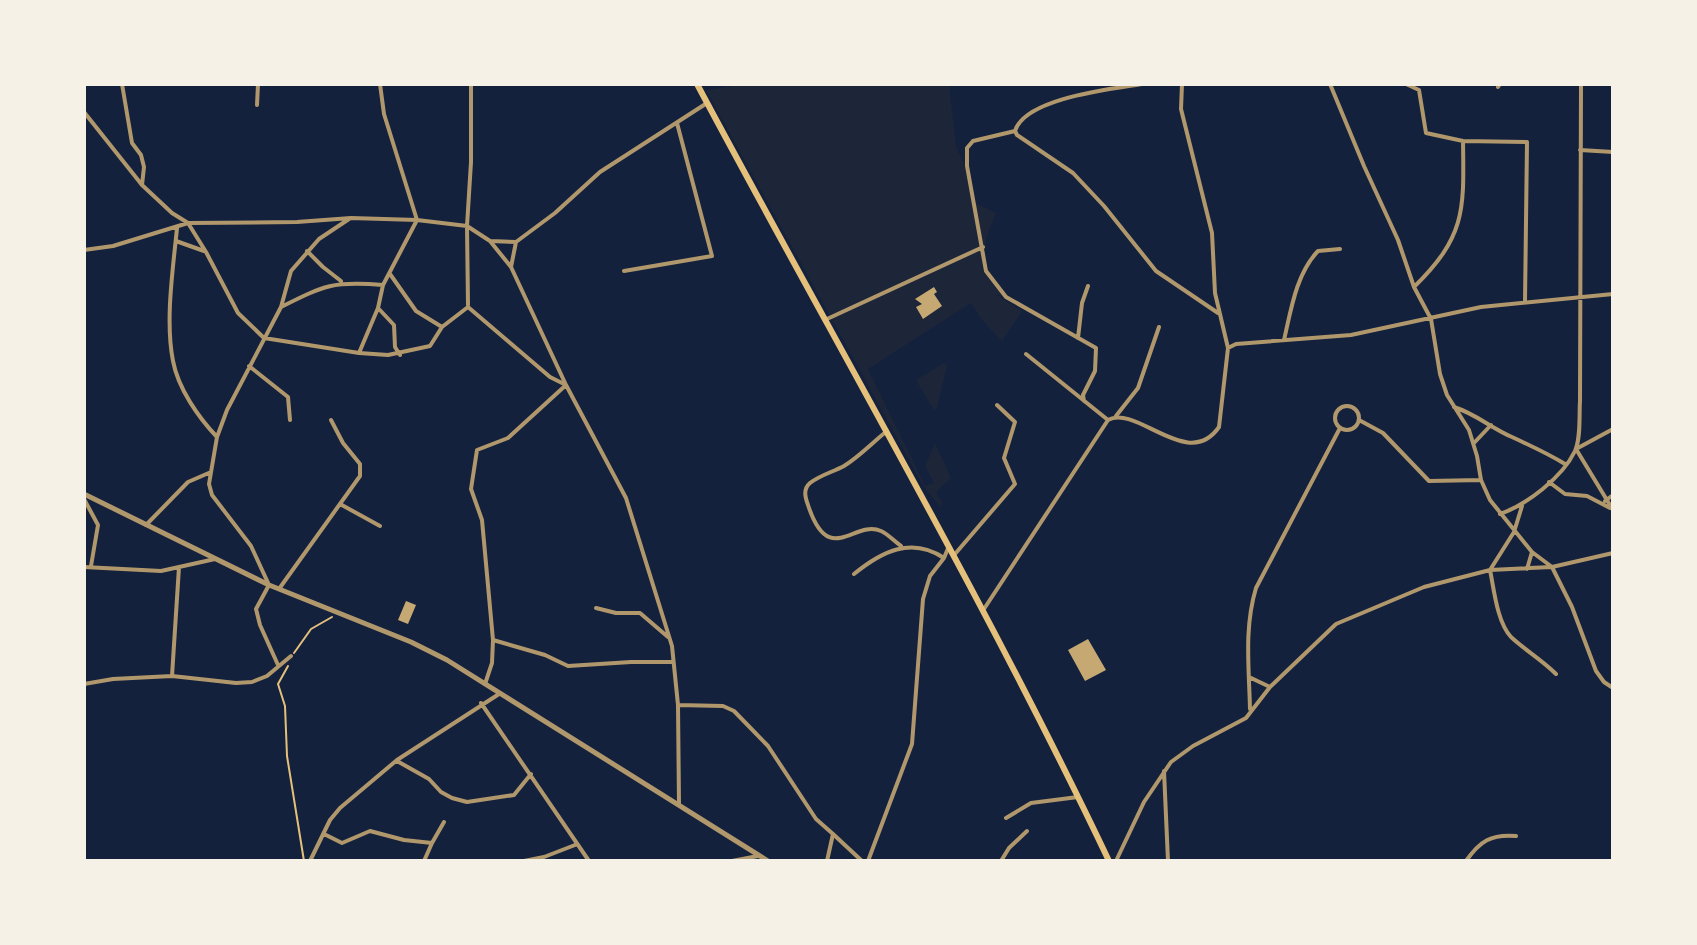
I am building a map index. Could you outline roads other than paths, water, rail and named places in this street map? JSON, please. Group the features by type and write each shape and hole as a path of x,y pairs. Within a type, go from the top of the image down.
{"main road":[{"path":"697,84 950,544 1109,861"}],"street":[{"path":"122,84 132,143 141,155 144,167 142,185"},
{"path":"257,105 258,84"},
{"path":"359,353 378,308 383,285 417,220 384,114 380,84"},
{"path":"471,84 468,307 550,377 566,385"},
{"path":"1015,131 1018,121 1041,107 1075,96 1142,84"},
{"path":"1116,416 1191,442 1203,442 1212,437 1222,415 1228,348 1218,313 1212,233 1181,109 1182,84"},
{"path":"1330,84 1398,240 1414,287 1431,319 1440,374 1453,407 1469,430 1481,480 1514,532 1532,552 1552,567 1572,607 1596,671 1613,688"},
{"path":"1406,84 1419,90 1426,133 1463,141 1523,140 1529,145 1525,302"},
{"path":"1581,84 1580,401 1576,449 1605,501 1613,509"},
{"path":"490,241 516,242 555,213 600,172 707,103"},
{"path":"84,112 142,185 172,213 188,223 238,313 264,338 359,353 400,355 430,346 442,327 468,307"},
{"path":"624,271 712,256 677,123"},
{"path":"1084,401 1083,395 1095,371 1096,348 1006,297 986,271 967,166 967,148 973,141 1015,131 1073,173 1156,271 1218,313"},
{"path":"1414,287 1435,266 1457,232 1462,195 1463,141"},
{"path":"1580,150 1613,152"},
{"path":"269,585 251,546 212,495 209,484 217,437 227,410 281,307 291,271 319,239 351,218"},
{"path":"84,250 113,246 188,223 351,218 417,220 467,226 490,241 511,267 566,385 626,498 670,638 678,705 679,804"},
{"path":"177,228 172,278 173,365 190,401 205,425 217,437"},
{"path":"176,241 206,252"},
{"path":"511,267 516,242"},
{"path":"827,319 983,247"},
{"path":"1284,340 1293,302 1311,258 1318,251 1340,249"},
{"path":"307,251 343,282"},
{"path":"390,274 416,311 442,327"},
{"path":"281,307 311,292 343,282 383,285"},
{"path":"1078,338 1082,303 1088,286"},
{"path":"1228,348 1236,344 1351,335 1481,307 1613,294"},
{"path":"378,308 394,325 395,347 400,355"},
{"path":"984,609 1108,420 1116,416 1138,388 1159,327"},
{"path":"1026,354 1108,420"},
{"path":"249,366 288,397 290,420"},
{"path":"485,684 492,663 493,640 482,520 471,489 477,450 508,438 566,385"},
{"path":"955,554 1015,484 1004,458 1015,422 997,405"},
{"path":"1340,428 1335,418 1337,410 1344,406 1355,409 1359,420 1383,433 1429,481 1481,480"},
{"path":"1453,407 1472,413 1565,464"},
{"path":"279,589 362,470 331,420"},
{"path":"1340,428 1352,429 1359,420"},
{"path":"1474,443 1491,425"},
{"path":"1250,711 1249,610 1256,588 1340,428"},
{"path":"1500,514 1522,506 1549,482 1576,449 1613,429"},
{"path":"887,431 846,465 811,482 806,488 805,497 818,529 826,536 841,539 869,530 880,530 901,546"},
{"path":"146,525 188,482 211,472"},
{"path":"1549,482 1565,494 1587,496 1613,509"},
{"path":"1605,501 1613,495"},
{"path":"84,496 269,585 411,642 447,660 768,861"},
{"path":"84,496 98,525 91,566"},
{"path":"340,504 380,526"},
{"path":"1522,506 1514,532 1490,570 1510,636 1531,650 1556,674"},
{"path":"678,705 723,706 734,711 768,746 816,819 865,861 912,744 923,599 930,576 950,544"},
{"path":"854,574 875,557 901,546 931,549 944,558"},
{"path":"1527,569 1532,552"},
{"path":"1116,861 1144,802 1164,770 1193,746 1246,718 1270,687 1336,624 1424,587 1490,570 1552,567 1613,553"},
{"path":"84,567 150,572 215,559"},
{"path":"172,676 179,567"},
{"path":"269,585 256,609 278,665"},
{"path":"596,608 616,613 640,613 670,638"},
{"path":"493,640 545,655 568,666 673,662"},
{"path":"84,684 172,676 252,682 267,676 291,656"},
{"path":"1249,677 1270,687"},
{"path":"307,861 340,808 397,760 499,694"},
{"path":"481,703 589,861"},
{"path":"397,760 429,779 441,792 467,802 514,795 531,774"},
{"path":"1164,770 1168,861"},
{"path":"1006,818 1031,803 1078,797"},
{"path":"84,809 84,838"},
{"path":"424,861 444,822"},
{"path":"324,834 342,843 370,831 432,843"},
{"path":"1001,861 1009,848 1027,831"},
{"path":"827,861 833,834"},
{"path":"1466,861 1477,846 1490,836 1516,836"},
{"path":"527,861 576,844"},
{"path":"732,861 758,856"}]}
